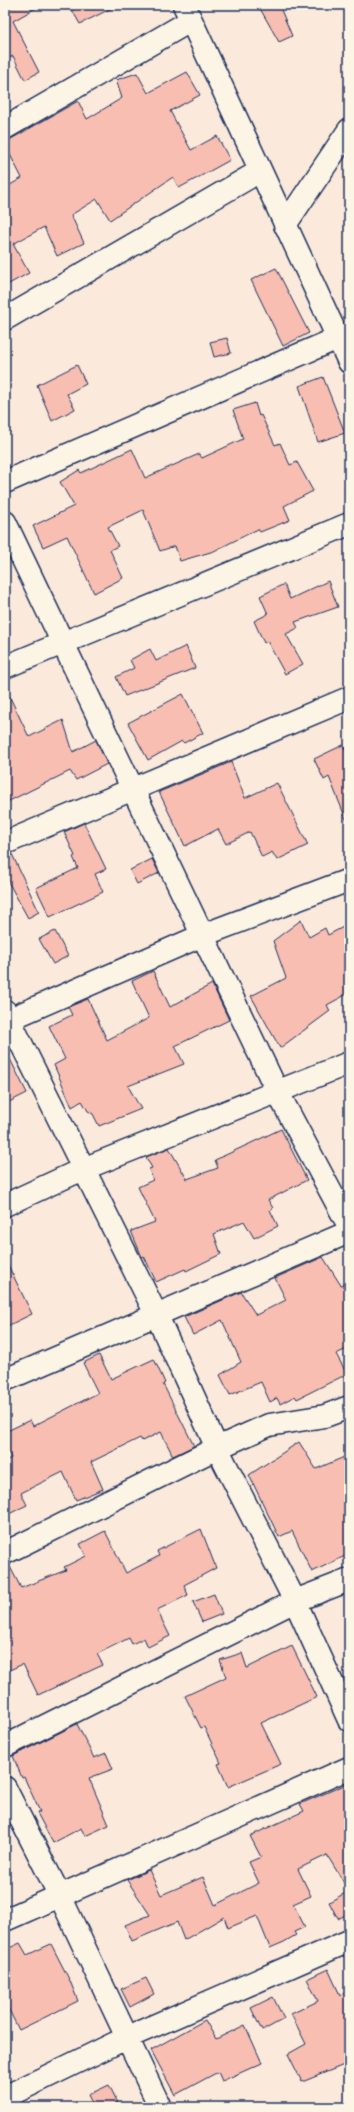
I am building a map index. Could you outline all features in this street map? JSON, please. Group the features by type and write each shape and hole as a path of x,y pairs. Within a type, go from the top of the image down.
{"street":[{"path":"5,128 187,13 349,362"},
{"path":"285,225 349,130"},
{"path":"5,319 260,171"},
{"path":"5,482 338,338"},
{"path":"5,522 277,1091 349,1226"},
{"path":"5,667 349,524"},
{"path":"5,843 349,698"},
{"path":"349,880 203,935 6,1017 157,1316 217,1448 295,1600 349,1720"},
{"path":"5,1206 83,1169 349,1063"},
{"path":"5,1380 157,1316 349,1232"},
{"path":"5,1553 217,1448 269,1425 325,1416 349,1407"},
{"path":"5,1746 295,1600 349,1580"},
{"path":"5,1920 349,1768"},
{"path":"5,1788 60,1896 160,2107"},
{"path":"5,2097 126,2038 349,1941"}],"building":[{"path":"5,5 41,5 13,21 39,72 25,80 13,56 5,60"},
{"path":"69,5 118,5 80,24"},
{"path":"258,5 279,5 292,36 279,42"},
{"path":"187,72 200,95 170,111 191,150 217,136 230,160 179,188 173,177 110,220 97,199 71,215 84,243 57,256 44,227 13,244 29,273 5,286 5,188 22,178 5,145 5,140 11,139 78,101 87,119 122,98 116,80 137,73 148,93"},
{"path":"276,268 309,333 283,346 251,280"},
{"path":"227,338 231,353 214,357 210,342"},
{"path":"77,365 86,384 67,394 75,409 52,421 37,385"},
{"path":"323,377 345,433 318,442 299,386"},
{"path":"255,403 259,416 261,415 275,445 280,443 290,465 297,462 313,491 284,506 290,520 260,532 258,529 214,551 180,561 175,546 160,551 143,510 108,527 118,546 110,550 123,578 94,593 67,536 43,547 33,526 74,506 60,482 79,470 81,473 132,449 145,478 199,454 202,458 243,439 233,410"},
{"path":"328,581 338,607 295,622 298,628 286,634 303,664 285,674 267,641 264,643 254,621 268,614 260,596 284,584 290,599"},
{"path":"186,646 195,668 125,696 116,677 134,668 130,660 150,649 156,661"},
{"path":"5,687 29,737 63,720 73,752 96,740 107,764 76,780 70,771 5,803"},
{"path":"183,694 203,733 184,743 182,741 148,760 128,723"},
{"path":"343,745 349,759 348,824 329,777 324,780 314,759"},
{"path":"231,762 245,798 277,783 308,845 277,860 272,852 262,857 250,832 226,844 218,829 185,846 159,792"},
{"path":"84,823 106,869 95,874 103,892 50,917 36,888 78,868 73,857 75,856 64,832"},
{"path":"12,854 39,912 28,918 5,876 5,855"},
{"path":"152,859 159,873 137,884 130,870"},
{"path":"301,920 309,937 325,928 328,935 349,924 349,993 327,1005 330,1011 280,1048 251,996 286,978 273,941"},
{"path":"55,931 68,956 53,964 39,939"},
{"path":"153,971 170,1007 212,984 229,1020 175,1046 184,1064 128,1086 141,1109 99,1126 93,1114 88,1111 82,1101 72,1107 54,1065 65,1059 49,1026 72,1015 68,1007 88,999 107,1040 149,1018 132,981"},
{"path":"5,1049 27,1093 5,1104"},
{"path":"281,1129 307,1180 268,1200 273,1208 270,1210 278,1226 254,1238 244,1221 214,1234 221,1254 186,1271 185,1269 156,1282 144,1256 142,1257 131,1231 155,1222 138,1187 153,1180 149,1169 152,1168 146,1157 169,1148 187,1179 218,1168 215,1160"},
{"path":"323,1257 340,1284 342,1285 349,1282 349,1348 336,1354 347,1374 297,1399 295,1396 280,1404 277,1398 270,1402 261,1382 230,1395 220,1375 241,1362 222,1320 193,1335 184,1317 241,1292 256,1315 286,1300 275,1278"},
{"path":"5,1259 32,1314 5,1327"},
{"path":"99,1355 111,1379 154,1359 165,1383 163,1384 194,1446 173,1456 161,1432 142,1441 140,1438 91,1462 103,1489 76,1500 63,1472 21,1493 27,1505 5,1516 5,1461 11,1458 5,1446 5,1432 30,1420 33,1426 98,1393 83,1363"},
{"path":"299,1442 316,1469 349,1455 349,1554 312,1572 292,1531 279,1537 249,1475"},
{"path":"201,1529 216,1568 184,1585 188,1595 157,1610 170,1636 148,1647 144,1638 132,1644 129,1638 97,1654 103,1665 38,1695 23,1664 5,1672 5,1565 9,1565 21,1588 66,1570 64,1567 86,1556 80,1544 105,1531 126,1573 159,1556 157,1551"},
{"path":"214,1594 222,1614 202,1622 193,1602"},
{"path":"292,1646 317,1697 261,1723 281,1764 228,1787 218,1764 221,1763 204,1727 201,1728 185,1696 226,1677 220,1660 242,1653 247,1668"},
{"path":"77,1724 94,1758 106,1753 113,1769 89,1778 109,1825 85,1836 81,1828 53,1843 37,1813 40,1812 24,1777 22,1778 13,1756"},
{"path":"349,1783 349,1891 327,1855 298,1869 311,1896 293,1904 305,1927 294,1932 296,1935 270,1948 257,1916 228,1928 224,1917 184,1940 177,1922 132,1941 125,1925 150,1915 127,1880 149,1870 161,1895 203,1877 215,1905 259,1883 249,1862 261,1857 250,1836 304,1811 300,1804"},
{"path":"349,1891 349,1913 338,1919 329,1902"},
{"path":"20,1943 27,1955 51,1944 70,1981 78,2001 19,2030 5,2002 5,1950"},
{"path":"328,1969 340,1995 349,1991 349,2063 302,2082 288,2054 306,2044 291,2014 318,2001 307,1979"},
{"path":"146,1978 154,1994 130,2007 121,1989"},
{"path":"273,1997 284,2019 262,2031 251,2008"},
{"path":"205,2020 216,2039 245,2025 262,2063 222,2081 218,2072 175,2095 151,2050"},
{"path":"109,2085 120,2107 94,2107 88,2095"}]}
